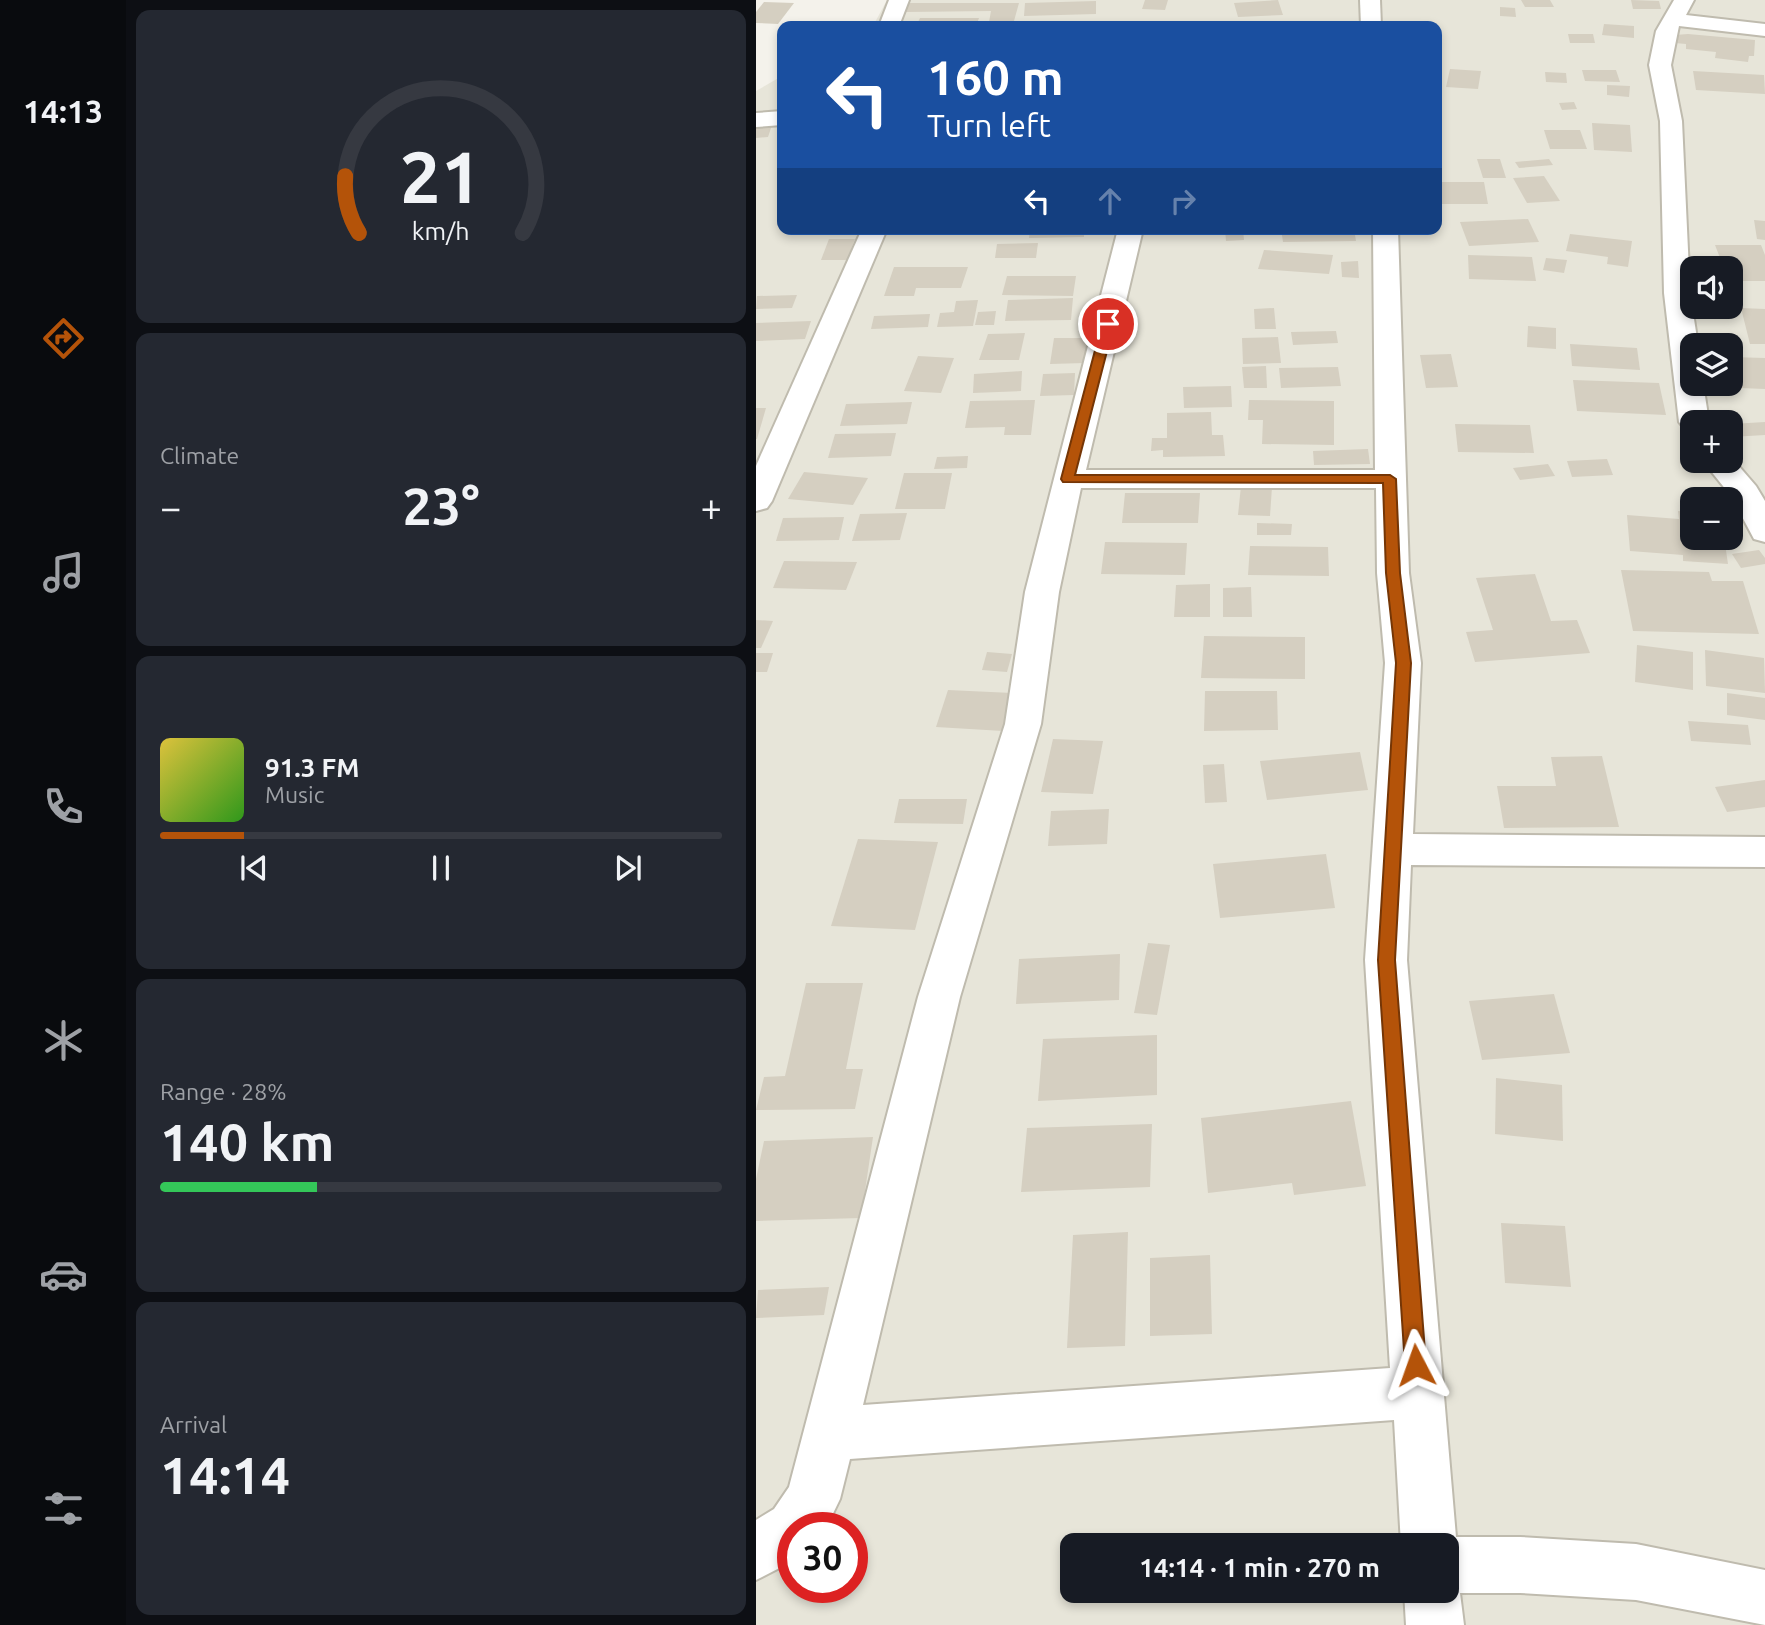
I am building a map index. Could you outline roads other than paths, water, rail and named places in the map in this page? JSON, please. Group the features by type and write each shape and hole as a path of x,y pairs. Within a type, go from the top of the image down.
{"street":[{"path":"891,21 899,0"},
{"path":"1370,0 1371,21"},
{"path":"1692,410 1676,293 1671,121 1660,65 1666,31 1678,10 1765,30"},
{"path":"756,120 777,118"},
{"path":"756,501 872,235"},
{"path":"804,1512 813,1499 939,997 1023,724 1042,592 1129,235"},
{"path":"1385,235 1393,573 1403,663 1386,960 1428,1533"},
{"path":"1728,473 1745,493 1765,532"},
{"path":"1068,479 1390,479"},
{"path":"1393,849 1765,852"},
{"path":"829,1434 1418,1392"},
{"path":"756,1552 777,1538"},
{"path":"1459,1565 1636,1572 1765,1598"},
{"path":"1433,1603 1435,1625"}]}
